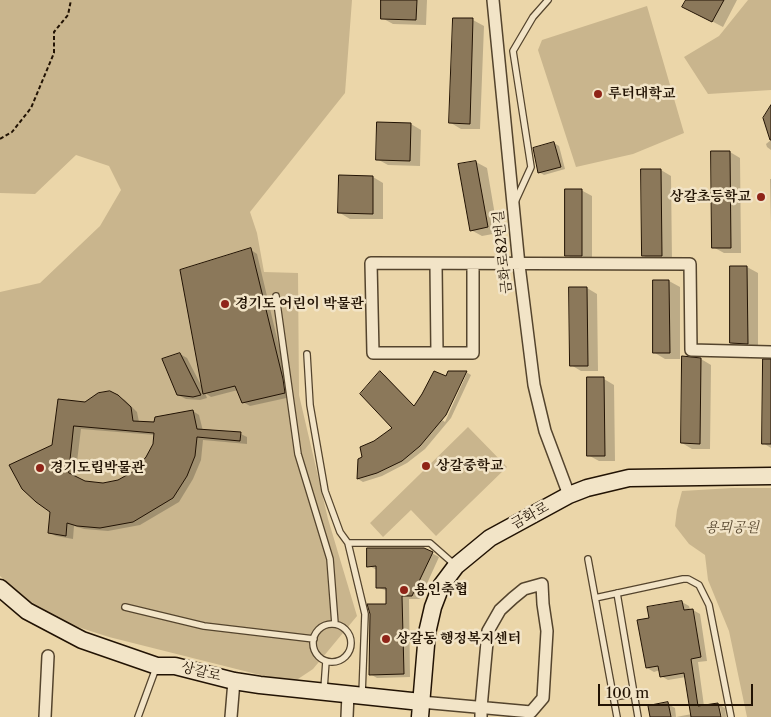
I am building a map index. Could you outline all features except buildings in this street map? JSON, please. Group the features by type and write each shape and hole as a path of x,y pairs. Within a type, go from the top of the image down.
{"street":[{"name":"금화로82번길","path":"493,0 519,265 534,385 545,431 569,495"},
{"path":"473,264 473,353 373,353 371,263 473,264 519,265 690,264 691,350 771,352"},
{"path":"436,264 437,353"},
{"name":"금화로","path":"421,709 427,633 433,607 441,586 456,566 490,538 569,495 587,488 629,478 771,476"},
{"path":"421,709 481,712 531,712 543,698 547,631 542,584 524,589 513,598 500,610 488,630 481,712"},
{"name":"상갈로","path":"0,588 27,611 56,628 82,640 157,666 176,666 234,681 355,694 421,709"},
{"path":"45,717 48,656"},
{"path":"231,717 234,681"},
{"path":"347,717 355,694"}],"lane":[{"path":"513,206 531,167 513,51 533,17 548,0"},
{"path":"276,296 298,454 330,559 335,624"},
{"path":"307,354 310,404 325,491 340,532 348,543 364,614 355,694"},
{"path":"348,543 430,543 456,566"},
{"path":"588,559 617,717"},
{"path":"595,598 683,579 688,579 699,585 709,605 731,717"},
{"path":"616,593 638,717"},
{"path":"125,606 204,626 314,639"},
{"path":"335,624 341,626 349,635 351,647 348,653 339,661 326,661 316,654 314,639 318,630 323,626 335,624"},
{"path":"324,691 326,661"},
{"path":"138,717 157,666"},
{"path":"613,697 634,694"}],"path":[{"path":"0,139 12,132 31,108 54,53 54,32 68,15 71,0"}],"green space":[{"path":"0,0 352,0 345,93 250,212 257,233 264,272 298,273 299,395 328,519 357,616 313,669 292,683 109,637 53,619 27,600 0,576 0,292 40,283 100,226 121,190 109,166 76,155 35,194 0,193"},
{"path":"748,0 771,0 771,90 708,94 684,57 719,36"},
{"path":"647,6 684,133 633,154 576,167 538,50 542,40"},
{"path":"468,427 507,467 436,536 411,510 383,537 370,523"},
{"name":"용뫼공원","path":"771,488 771,717 747,717 729,631 708,580 705,555 689,544 675,526 682,491"}],"place":[{"name":"루터대학교","path":"598,94"},
{"name":"상갈초등학교","path":"761,197"},
{"name":"경기도 어린이 박물관","path":"225,304"},
{"name":"상갈중학교","path":"426,466"},
{"name":"경기도립박물관","path":"40,468"},
{"name":"용인축협","path":"404,590"},
{"name":"상갈동 행정복지센터","path":"386,639"}]}
